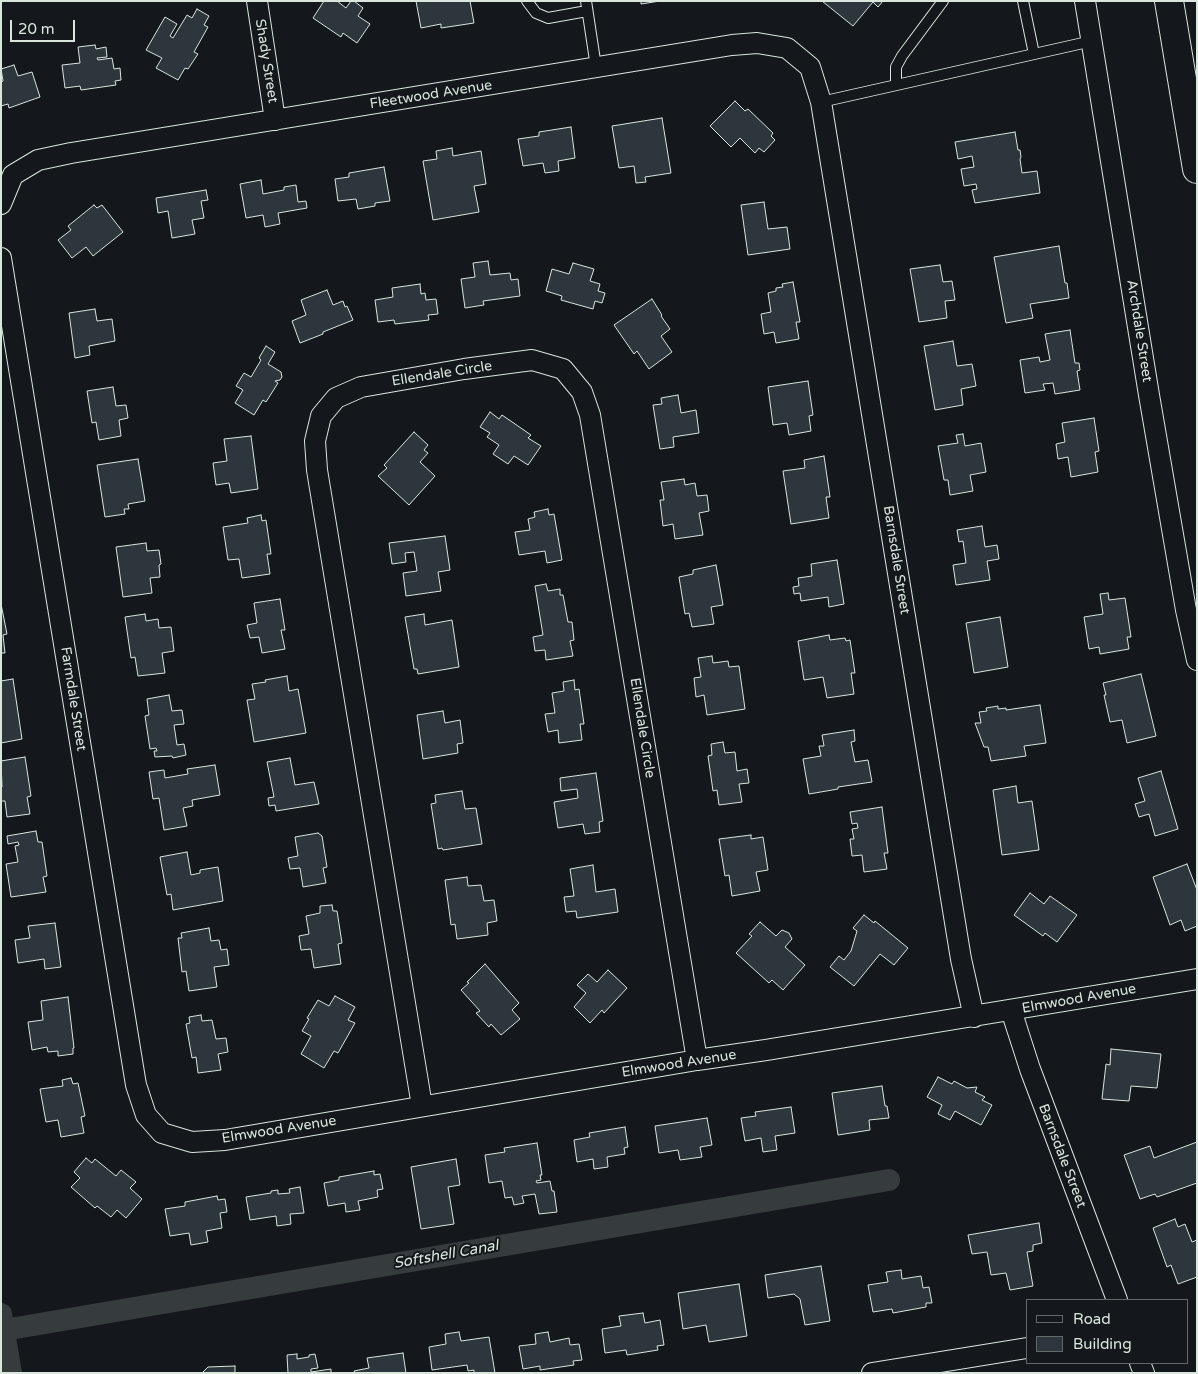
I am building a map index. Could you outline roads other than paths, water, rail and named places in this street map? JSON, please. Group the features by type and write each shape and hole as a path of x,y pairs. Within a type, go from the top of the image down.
{"main road":[{"path":"1169,1 1197,169"}],"street":[{"name":"Shady Street","path":"257,1 275,120"},
{"name":"Archdale Street","path":"1085,1 1149,395 1186,610 1197,660"},
{"name":"Fleetwood Avenue","path":"1,204 13,175 38,160 70,153 732,45 757,43 787,48 810,67 821,102"},
{"name":"Barnsdale Street","path":"821,102 961,959 974,1017"},
{"name":"Farmdale Street","path":"1,258 136,1085 146,1115 162,1133"},
{"name":"Ellendale Circle","path":"422,1106 317,470 314,441 321,416 336,398 361,387 464,369 532,360 563,369 582,392 590,415 697,1060"},
{"name":"Elmwood Avenue","path":"162,1133 192,1142 225,1140 697,1060 974,1017 1197,979"},
{"name":"Barnsdale Street","path":"1011,1010 1030,1069 1117,1299"},
{"path":"872,1373 1026,1348"}],"lane":[{"path":"527,1 536,13 548,18 587,6 596,68"},
{"path":"896,85 896,68 902,56 943,1"},
{"path":"1023,1 1034,54"},
{"path":"821,102 1092,41"}],"waterway":[{"name":"Softshell Canal","path":"4,1330 889,1180"},
{"path":"1,1314 11,1373"}]}
